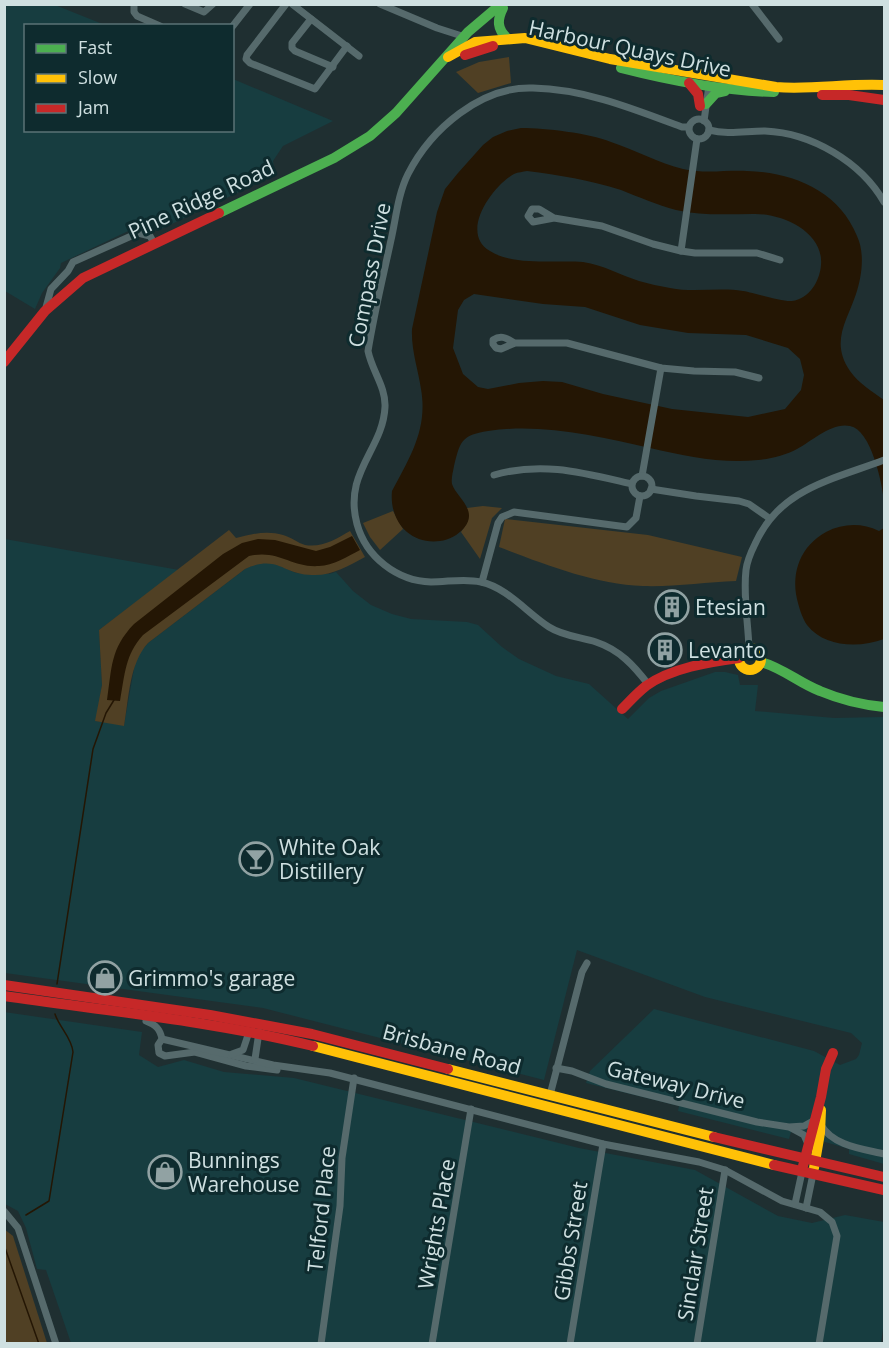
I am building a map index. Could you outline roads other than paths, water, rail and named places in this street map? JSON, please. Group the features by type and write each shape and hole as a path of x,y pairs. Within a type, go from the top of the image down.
{"main road":[{"name":"Pine Ridge Road","path":"4,362 45,311 83,278 357,146 383,126 463,36 504,6"},
{"name":"Pine Ridge Road","path":"423,83 465,55 488,22 504,6"},
{"path":"504,6 498,24 500,31 507,38"},
{"name":"Harbour Quays Drive","path":"442,60 475,42 507,38 534,40 707,81 731,90 849,95 885,100"},
{"name":"Harbour Quays Drive","path":"475,42 493,46 519,44 534,46 656,77 689,83 707,81 803,89 867,84 885,85"},
{"path":"465,55 493,46"},
{"path":"689,83 703,105 716,93 731,90"},
{"path":"749,648 760,653 761,662 755,669 749,670 741,666 739,658 742,651 749,648"},
{"path":"622,709 648,684 701,665 739,658"},
{"path":"761,662 775,666 819,691 872,706 885,707"},
{"name":"Brisbane Road","path":"4,985 340,1041 550,1095 885,1190"},
{"name":"Brisbane Road","path":"4,996 129,1014 255,1028 394,1066 809,1167 885,1177"},
{"path":"809,1167 826,1069 833,1053"}],"street":[{"path":"134,4 134,12 137,16 155,24"},
{"path":"185,4 204,12 213,4"},
{"path":"234,24 250,4"},
{"path":"286,4 247,55 247,61 313,89 318,87 347,46"},
{"path":"292,4 359,56"},
{"path":"380,4 475,42"},
{"path":"752,4 779,39"},
{"path":"311,19 292,43 292,48 333,67"},
{"path":"697,139 691,135 689,127 700,120 707,81"},
{"name":"Compass Drive","path":"648,684 624,656 611,648 552,629 508,596 482,582 463,580 432,582 404,577 389,569 371,552 357,524 354,505 361,469 383,420 384,392 370,362 368,351 400,198 408,173 431,141 458,113 498,93 517,88 587,95 613,101 682,127 689,127"},
{"path":"697,139 706,136 709,130 707,124 700,120"},
{"path":"709,130 725,134 764,131 799,137 841,157 860,171 876,187 885,202"},
{"path":"681,251 697,139"},
{"path":"554,218 609,227 653,244 681,251 757,253 780,260"},
{"path":"45,311 51,289 68,271 73,262 138,232 150,236 154,243"},
{"path":"68,271 74,278 83,278"},
{"path":"515,343 567,344 661,368 694,372 735,372 759,378"},
{"path":"642,476 661,368"},
{"path":"749,648 746,568 769,518 798,494 885,460"},
{"path":"494,475 528,468 574,470 632,484"},
{"path":"642,476 650,480 651,489 647,495 640,496 633,491 632,484 642,476"},
{"path":"651,489 739,501 749,504 769,518"},
{"path":"482,582 498,523 506,514 514,512 627,527 636,518 640,496"},
{"path":"550,1095 582,972 587,963"},
{"path":"129,1014 154,1024 160,1031 162,1039 158,1045 159,1053 162,1055 195,1052 242,1065 278,1070 288,1068"},
{"path":"162,1039 234,1054 244,1048 255,1028"},
{"path":"255,1028 255,1059"},
{"path":"215,1051 288,1068 324,1071 603,1144 699,1162 725,1170 775,1198 829,1218 837,1236 819,1344"},
{"path":"242,1065 255,1059"},
{"name":"Gateway Drive","path":"556,1068 572,1071 619,1088 757,1122 789,1127 817,1123"},
{"name":"Telford Place","path":"321,1344 340,1206 342,1158 354,1078"},
{"name":"Wrights Place","path":"432,1344 471,1109"},
{"path":"817,1123 836,1140"},
{"path":"789,1127 801,1132 813,1145 836,1140 885,1154"},
{"name":"Gibbs Street","path":"570,1344 603,1144"},
{"path":"795,1204 809,1167"},
{"path":"809,1167 809,1209"},
{"name":"Sinclair Street","path":"697,1344 725,1170"},
{"path":"4,1211 18,1228 56,1344"}],"waterway":[{"path":"57,984 93,749 106,713 114,700"},
{"path":"26,1215 49,1201 73,1052 55,1014"},
{"path":"4,1245 39,1344"}],"place":[{"name":"Etesian","path":"672,607"},
{"name":"Levanto","path":"665,650"},
{"name":"White Oak Distillery","path":"256,859"},
{"name":"Grimmo's garage","path":"105,978"},
{"name":"Bunnings Warehouse","path":"165,1172"}]}
